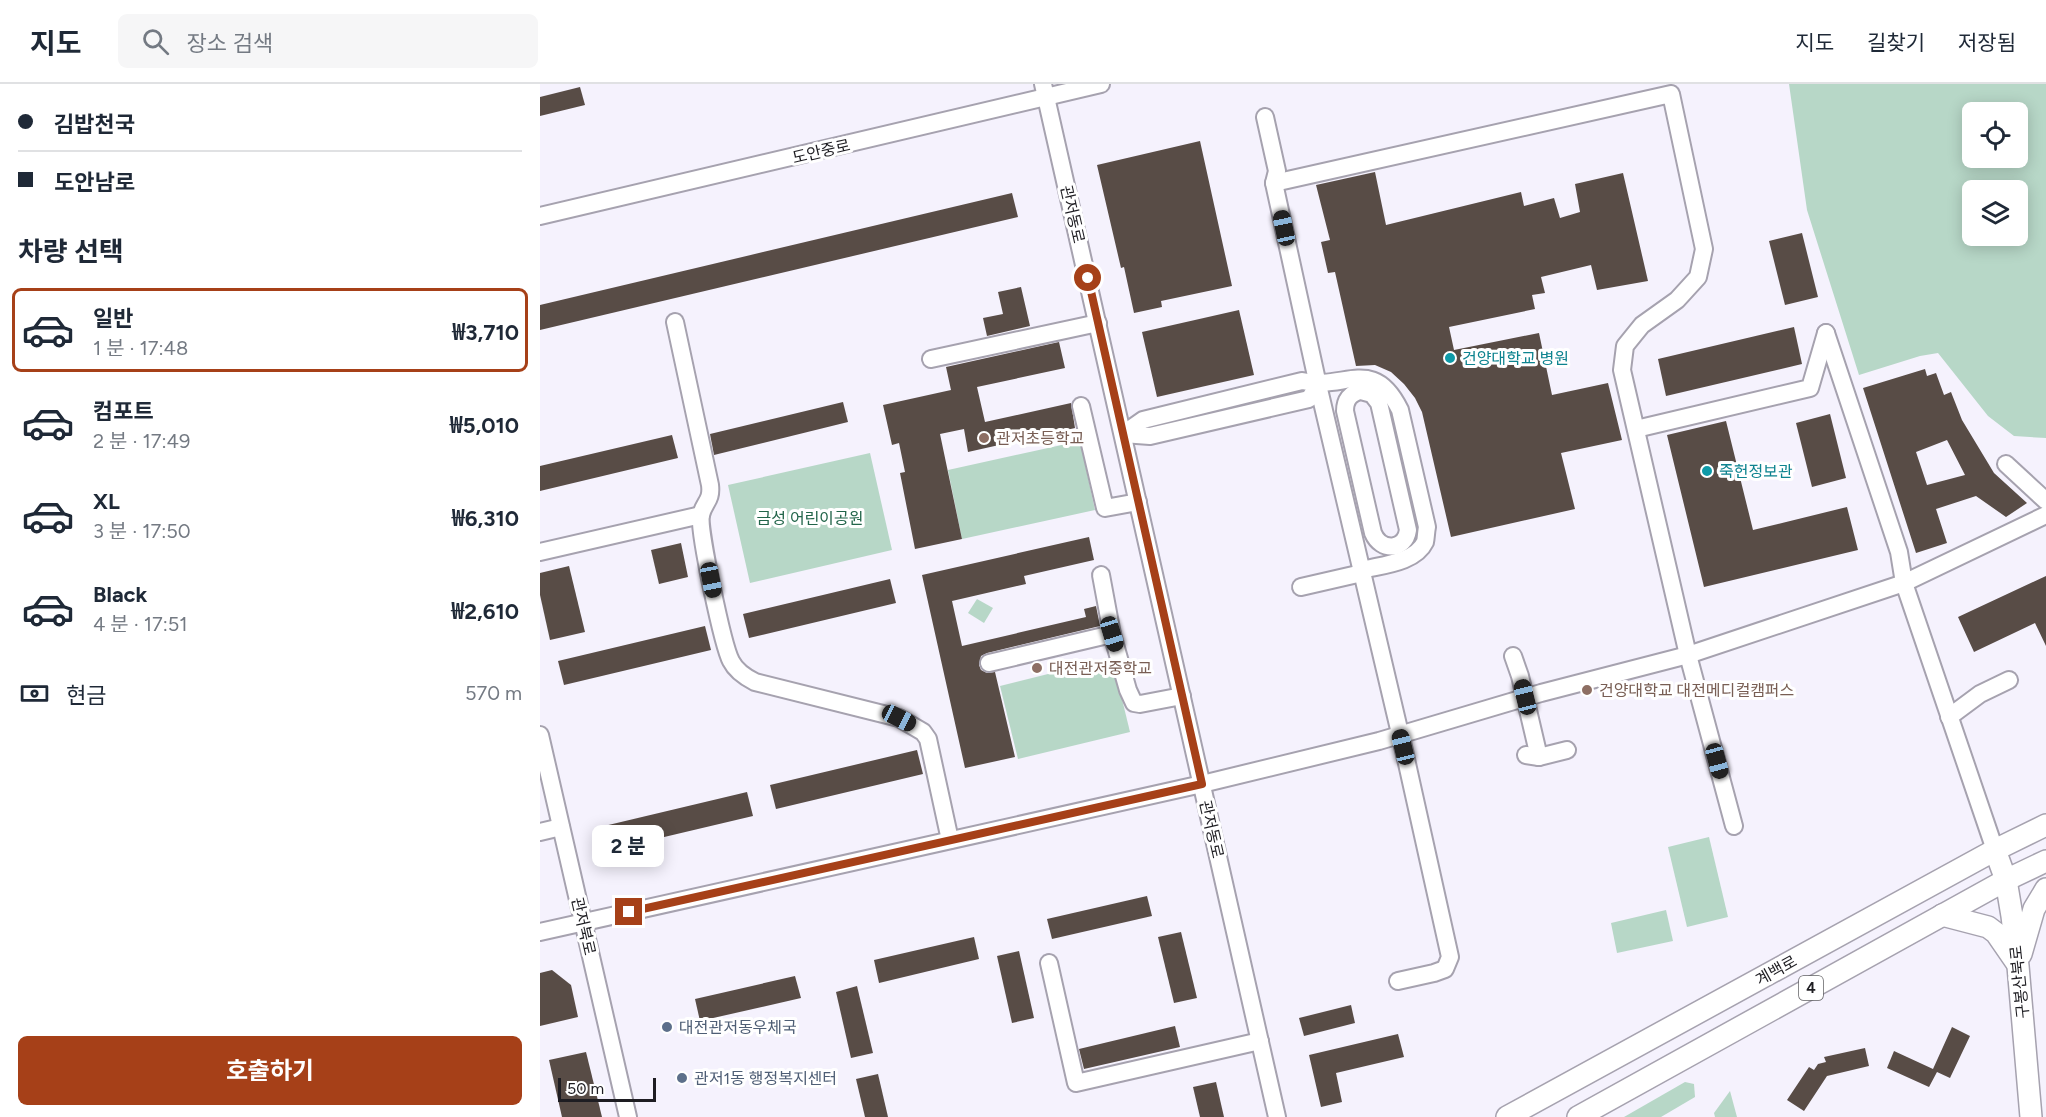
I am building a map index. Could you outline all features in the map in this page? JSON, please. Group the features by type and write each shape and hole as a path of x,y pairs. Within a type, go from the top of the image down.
{"main road":[{"name":"계백로","path":"1507,1117 1995,850 2046,825"},
{"name":"구봉산북로","path":"1995,850 2006,880 2018,966 2031,1117"},
{"name":"계백로","path":"1578,1117 1942,915 2046,861"},
{"path":"2018,966 2034,909 2046,889"},
{"path":"1942,915 1988,927 1996,933 2018,966"}],"street":[{"name":"도안중로","path":"540,216 1045,91 1101,84"},
{"name":"관저동로","path":"1045,91 1278,1117"},
{"path":"1274,183 1671,94 1704,249 1698,277 1677,300 1642,325 1625,346 1622,370 1688,655 1734,826"},
{"path":"1265,117 1277,171 1274,183 1318,385 1450,957 1445,969 1398,981"},
{"path":"675,322 711,490 710,499 701,515 715,600 725,645 732,663 739,672 754,682 899,718 923,732 928,739 950,840"},
{"path":"931,359 1098,323"},
{"path":"1636,429 1810,388 1826,333 1899,552 1904,583 1995,850"},
{"path":"1123,434 1143,420 1302,381 1318,385 1353,378 1368,389"},
{"path":"1301,587 1401,560 1414,554 1425,542 1427,527 1400,410 1393,396 1383,385 1371,379 1368,389 1408,530 1404,540 1395,547 1379,543 1373,533 1345,411 1347,400 1351,395 1368,389"},
{"path":"1081,406 1104,508 1138,502"},
{"path":"2006,464 2046,501"},
{"path":"540,552 701,515"},
{"path":"540,932 1202,784 1400,734 1525,697 1688,655 1904,583 2046,515"},
{"path":"1101,575 1112,634 1134,703 1140,704 1182,696"},
{"path":"989,663 1112,634"},
{"path":"1513,656 1525,697 1533,756 1567,750"},
{"path":"1949,717 1980,694 2009,680"},
{"name":"관저북로","path":"540,735 628,1117"},
{"path":"540,832 561,827"},
{"path":"1049,963 1076,1083 1260,1041"}],"green space":[{"path":"1789,84 2046,84 2046,438 2014,436 1988,416 1938,353 1920,356 1859,375 1807,210"},
{"path":"1080,441 1095,510 962,539 948,470"},
{"name":"금성 어린이공원","path":"870,453 892,550 750,583 728,485"},
{"path":"977,599 993,608 984,623 968,613"},
{"path":"1112,658 1130,732 1018,759 1000,686"},
{"path":"1709,837 1728,917 1687,927 1668,847"},
{"path":"1666,910 1673,941 1617,953 1611,923"},
{"path":"1685,1082 1694,1084 1695,1097 1661,1117 1624,1117"},
{"path":"1730,1091 1737,1117 1715,1117 1714,1113"}],"building":[{"path":"580,87 585,105 540,116 540,97"},
{"path":"1200,141 1232,286 1161,301 1162,307 1134,313 1097,165"},
{"name":"건양대학교 병원","path":"1375,172 1386,225 1521,192 1524,206 1554,198 1560,218 1580,212 1575,184 1623,173 1648,281 1597,290 1591,265 1541,277 1545,293 1532,295 1535,309 1449,327 1454,350 1539,333 1552,395 1608,383 1622,440 1561,453 1575,509 1451,537 1422,412 1415,398 1391,372 1375,365 1356,366 1335,272 1328,273 1321,242 1330,240 1316,185"},
{"path":"1012,193 1018,217 540,330 540,305"},
{"path":"1802,233 1818,297 1785,305 1769,241"},
{"path":"1021,287 1030,326 987,336 983,318 1003,314 998,292"},
{"path":"1239,310 1254,375 1157,397 1142,332"},
{"path":"1794,327 1802,364 1666,396 1658,359"},
{"path":"1059,342 1065,368 977,387 985,422 1071,403 1075,428 968,452 964,429 940,434 962,539 915,549 900,473 905,472 899,443 892,445 883,405 951,390 946,367"},
{"path":"1925,369 1927,376 1936,373 1944,395 1951,392 1962,420 1994,473 2027,503 2006,517 1976,496 1936,509 1947,543 1916,553 1863,388","holes":["1947,440 1965,475 1927,485 1916,452"]},
{"path":"843,402 848,422 714,455 710,434"},
{"path":"1830,414 1846,478 1812,487 1796,423"},
{"name":"죽헌정보관","path":"1726,421 1753,530 1847,507 1858,550 1704,587 1667,435"},
{"path":"672,435 678,458 540,491 540,466"},
{"path":"1089,537 1094,560 1024,576 1026,584 952,601 962,646 1086,617 1084,609 1096,606 1100,626 981,656 979,665 981,670 987,673 995,672 1015,757 965,768 922,575"},
{"path":"681,543 688,577 659,584 651,550"},
{"path":"569,566 585,632 550,640 540,595 540,573"},
{"path":"2046,576 2046,646 2035,623 1974,652 1958,617"},
{"path":"890,579 896,603 749,638 743,614"},
{"path":"705,626 711,650 564,685 558,661"},
{"path":"917,750 923,774 776,809 770,785"},
{"path":"747,792 753,816 605,851 600,827"},
{"path":"1147,896 1152,916 1052,939 1047,919"},
{"path":"1181,932 1197,998 1174,1003 1158,937"},
{"path":"974,937 979,959 879,983 874,960"},
{"path":"1019,951 1034,1018 1012,1023 997,956"},
{"path":"552,970 571,985 578,1017 540,1026 540,973"},
{"path":"795,976 801,998 700,1021 695,999"},
{"path":"857,986 873,1053 851,1058 836,992"},
{"path":"1351,1005 1355,1023 1304,1036 1299,1018"},
{"path":"1175,1026 1180,1047 1084,1069 1079,1049"},
{"path":"1952,1027 1970,1036 1950,1078 1937,1072 1929,1087 1887,1068 1894,1051 1933,1069"},
{"path":"1398,1034 1404,1057 1336,1073 1342,1102 1321,1107 1309,1055"},
{"path":"1865,1048 1869,1066 1827,1076 1804,1111 1787,1100 1809,1067 1814,1070 1818,1064 1826,1062 1824,1057"},
{"path":"586,1052 602,1117 562,1117 549,1060"},
{"path":"878,1074 888,1117 865,1117 856,1079"},
{"path":"1216,1082 1224,1117 1200,1117 1193,1087"}],"place":[{"name":"건양대학교 병원","path":"1450,358"},
{"name":"관저초등학교","path":"984,438"},
{"name":"죽헌정보관","path":"1707,471"},
{"name":"대전관저중학교","path":"1037,668"},
{"name":"건양대학교 대전메디컬캠퍼스","path":"1587,690"},
{"name":"대전관저동우체국","path":"667,1027"},
{"name":"관저1동 행정복지센터","path":"682,1078"}],"route":[{"path":"629,912 1202,784 1088,278"}]}
